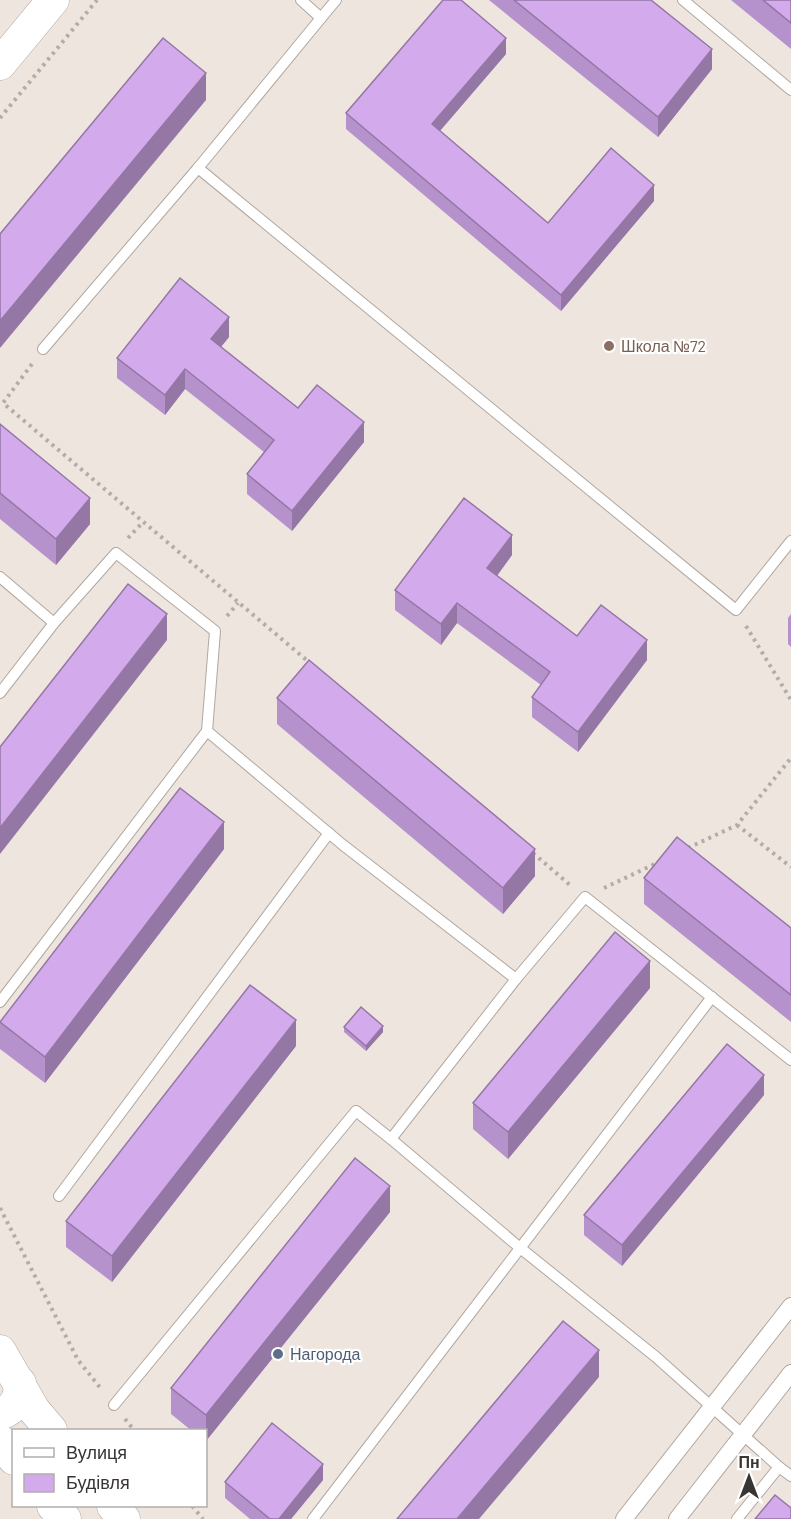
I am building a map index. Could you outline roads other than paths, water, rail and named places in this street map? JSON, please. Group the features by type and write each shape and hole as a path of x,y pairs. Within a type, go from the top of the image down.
{"main road":[{"path":"0,40 33,0"},
{"path":"0,64 53,0"},
{"path":"0,1350 34,1410 49,1429"},
{"path":"0,1414 8,1412 16,1404 20,1394 20,1383"},
{"path":"54,1507 65,1519"},
{"path":"114,1507 124,1519"}],"street":[{"path":"624,1519 791,1306"},
{"path":"677,1519 791,1373"}],"lane":[{"path":"302,0 321,18"},
{"path":"43,349 198,168 336,0"},
{"path":"682,0 791,90"},
{"path":"198,168 736,610 791,541"},
{"path":"0,693 54,623 116,553 215,631 207,731 0,1002"},
{"path":"0,577 54,623"},
{"path":"207,731 329,833 516,979"},
{"path":"59,1196 329,833"},
{"path":"391,1139 516,979 585,897 791,1060"},
{"path":"313,1519 712,997"},
{"path":"114,1405 356,1111 519,1247 656,1357 791,1476"},
{"path":"737,1519 779,1467"}],"place":[{"name":"Школа №72","path":"609,346"},
{"name":"Нагорода","path":"278,1354"}]}
